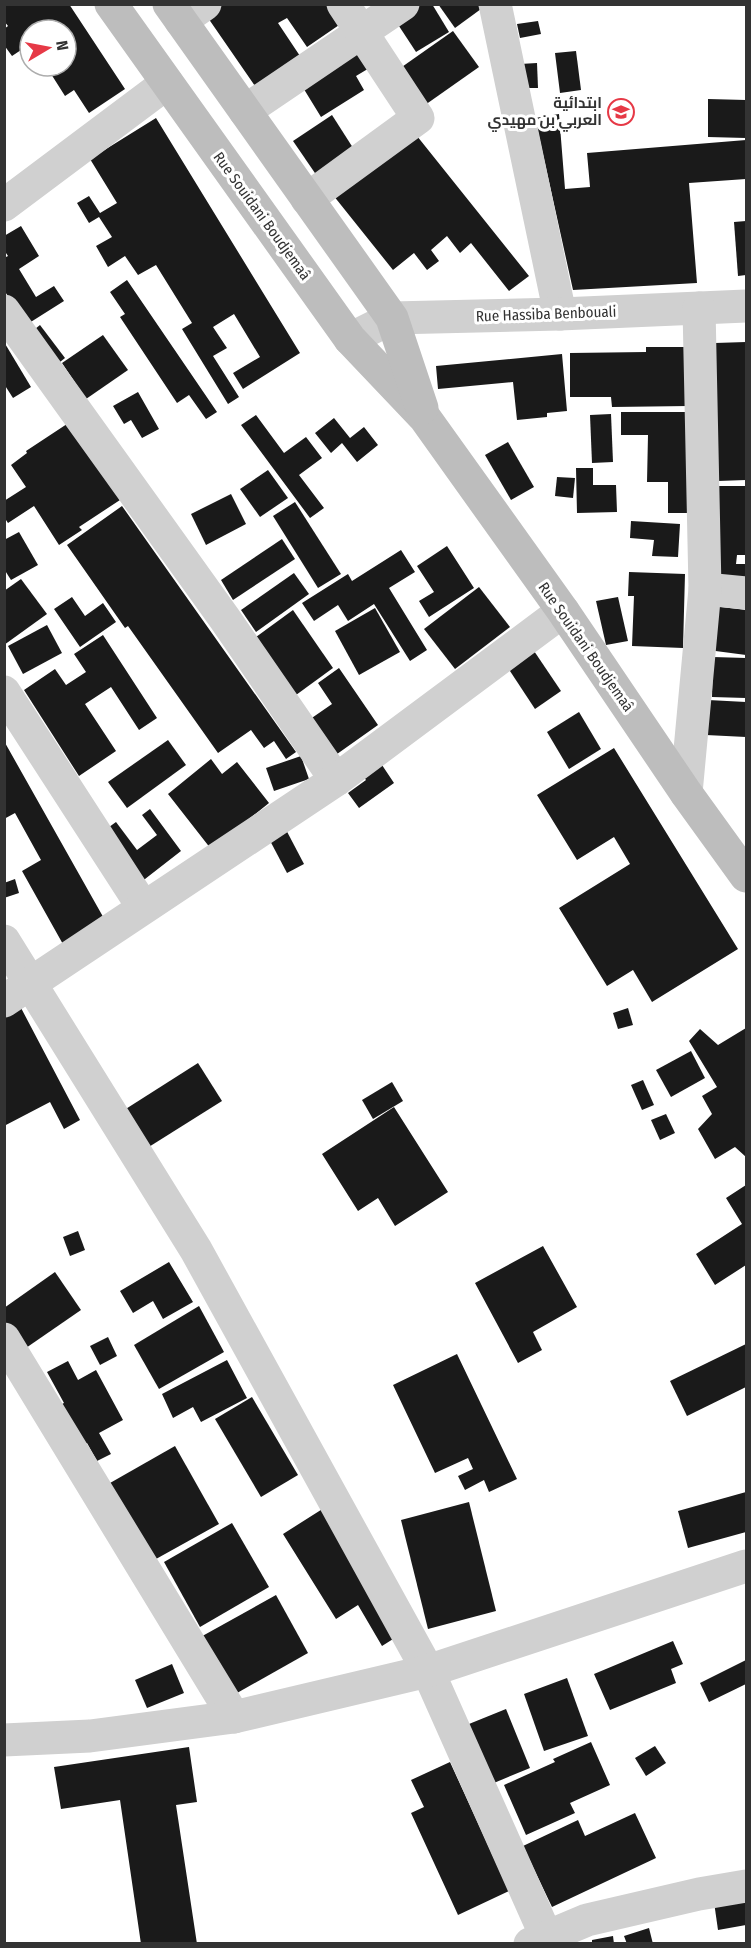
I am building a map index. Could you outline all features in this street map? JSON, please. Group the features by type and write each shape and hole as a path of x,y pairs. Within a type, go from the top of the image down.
{"main road":[{"name":"Rue Souidani Boudjemaâ","path":"111,4 350,339 425,418 563,612 686,793 747,876"},
{"name":"Rue Souidani Boudjemaâ","path":"185,10 245,111 392,318 425,418"}],"street":[{"path":"307,199 418,118 343,4"},
{"path":"245,111 403,4"},
{"path":"495,4 560,314"},
{"path":"4,205 167,83"},
{"name":"Rue Hassiba Benbouali","path":"350,339 392,318 747,306"},
{"path":"686,793 705,589 699,308"},
{"path":"4,311 225,619 336,780"},
{"path":"705,589 747,593"},
{"path":"18,992 336,780 563,612"},
{"path":"4,692 143,907"},
{"path":"4,941 18,992 196,1250 428,1671 538,1940 587,1920 699,1894 747,1886"},
{"path":"8,1352 234,1717"},
{"path":"4,1740 90,1736 234,1717 428,1671 747,1566"}],"building":[{"path":"4,4 69,4 125,89 89,113 74,90 65,96 54,78 78,78 78,18 18,18 18,52 12,56 4,45 4,29 8,26 4,21"},
{"path":"222,4 329,4 342,23 307,47 287,18 278,23 300,56 255,86 206,15"},
{"path":"420,4 432,4 449,32 416,52 395,20"},
{"path":"438,4 477,4 481,9 455,28"},
{"path":"538,21 541,34 520,38 517,24"},
{"path":"453,31 479,67 425,105 399,69"},
{"path":"360,49 371,67 356,76 364,90 321,117 302,86"},
{"path":"576,51 581,90 560,93 555,53"},
{"path":"537,63 538,88 520,88 520,64"},
{"path":"708,99 746,100 746,138 708,137"},
{"path":"559,114 565,189 590,187 587,153 746,140 746,179 689,183 697,283 573,290 535,118"},
{"path":"332,115 355,151 317,176 293,141"},
{"path":"156,118 300,353 243,389 233,373 260,357 234,314 213,327 227,348 213,356 239,397 228,404 182,329 192,323 156,265 138,275 125,256 108,267 96,246 112,237 99,217 89,223 77,203 89,196 100,213 117,203 90,159"},
{"path":"413,131 529,276 509,291 471,243 460,253 447,236 431,250 439,261 427,270 414,253 393,270 333,195"},
{"path":"746,221 746,275 738,276 734,222"},
{"path":"21,226 39,256 19,269 36,297 54,286 64,301 26,325 4,290 4,258 8,256 4,250 4,236"},
{"path":"127,280 217,412 206,419 189,395 177,403 120,317 125,314 110,292"},
{"path":"40,325 65,358 55,366 30,333"},
{"path":"103,335 128,370 86,399 62,363"},
{"path":"4,342 31,387 13,398 4,384"},
{"path":"746,342 746,480 718,481 715,343"},
{"path":"646,347 689,347 689,406 612,407 611,397 570,397 570,353 646,352"},
{"path":"562,354 567,411 547,413 547,417 517,420 513,382 438,389 436,366"},
{"path":"138,392 159,429 142,438 131,420 124,424 113,406"},
{"path":"621,412 689,412 689,513 668,513 668,482 647,482 648,435 621,435"},
{"path":"611,414 613,462 592,463 590,415"},
{"path":"256,415 284,453 306,437 322,458 299,475 324,508 310,518 241,425"},
{"path":"334,418 350,438 364,427 378,445 357,462 342,443 331,453 315,433"},
{"path":"70,422 120,500 79,527 82,530 59,545 34,506 8,523 4,517 4,501 26,487 11,465 27,453 26,451"},
{"path":"508,442 534,487 511,500 485,455"},
{"path":"576,468 593,468 593,485 616,485 617,512 577,513"},
{"path":"268,470 288,498 260,517 240,489"},
{"path":"557,477 575,478 573,498 555,496"},
{"path":"716,486 746,486 746,555 737,555 736,564 746,564 746,578 715,577"},
{"path":"231,494 246,524 206,545 191,514"},
{"path":"295,502 341,574 318,588 273,516"},
{"path":"122,506 296,752 286,759 274,741 264,748 251,730 218,753 128,626 125,628 67,545"},
{"path":"631,521 680,524 678,557 652,556 654,540 630,538"},
{"path":"19,532 38,565 11,580 4,569 4,540"},
{"path":"282,539 295,559 233,600 221,580"},
{"path":"447,546 474,588 429,617 419,601 434,592 417,566"},
{"path":"401,550 415,572 389,588 427,650 410,661 374,604 348,621 338,605 314,621 302,603 348,574 352,581"},
{"path":"629,572 685,574 683,648 632,646 634,596 628,596"},
{"path":"294,573 309,594 256,632 241,610"},
{"path":"21,579 47,614 4,645 4,591"},
{"path":"479,587 510,627 455,669 424,629"},
{"path":"72,597 85,616 103,603 116,622 80,647 54,609"},
{"path":"618,597 628,641 606,645 596,601"},
{"path":"713,606 746,610 746,655 708,650"},
{"path":"375,608 400,652 359,675 335,631"},
{"path":"293,610 333,668 296,695 256,637"},
{"path":"47,625 62,653 23,674 8,646"},
{"path":"103,635 157,718 139,730 111,687 85,704 116,751 79,776 24,690 55,669 66,685 86,672 74,654"},
{"path":"530,645 561,691 535,709 504,662"},
{"path":"713,657 746,658 746,698 712,697"},
{"path":"339,668 378,725 330,759 306,722 332,704 318,683"},
{"path":"708,700 746,702 746,737 706,735"},
{"path":"579,712 601,749 569,769 547,732"},
{"path":"168,740 186,765 127,808 108,782"},
{"path":"4,741 106,922 64,946 22,871 41,860 15,813 4,819"},
{"path":"614,748 738,949 652,1002 633,970 607,986 559,908 630,864 614,837 577,860 537,795"},
{"path":"301,756 309,779 274,791 266,768"},
{"path":"376,756 394,783 359,808 348,793 366,780 358,769"},
{"path":"211,759 222,774 237,762 269,803 211,849 168,794"},
{"path":"150,809 181,851 136,886 98,835 116,822 137,850 157,835 142,815"},
{"path":"283,824 304,864 287,873 266,833"},
{"path":"15,879 19,893 4,898 4,883"},
{"path":"20,1006 80,1120 64,1129 50,1102 4,1126 4,1014"},
{"path":"628,1008 633,1025 618,1029 613,1013"},
{"path":"746,1028 746,1157 735,1147 715,1159 698,1129 712,1114 702,1096 717,1087 689,1041 700,1029 718,1045"},
{"path":"691,1051 705,1078 671,1097 656,1070"},
{"path":"198,1063 222,1101 144,1150 121,1112"},
{"path":"643,1080 654,1105 642,1110 631,1085"},
{"path":"392,1082 403,1101 373,1119 362,1100"},
{"path":"394,1107 448,1192 395,1226 378,1198 358,1211 322,1154"},
{"path":"666,1114 675,1133 660,1140 651,1120"},
{"path":"746,1185 746,1265 715,1285 696,1254 742,1224 726,1198"},
{"path":"78,1231 85,1250 70,1256 63,1237"},
{"path":"543,1246 577,1307 533,1332 542,1350 518,1363 475,1283"},
{"path":"169,1262 193,1302 163,1319 153,1301 133,1313 120,1291"},
{"path":"55,1272 81,1310 23,1350 4,1324 4,1308"},
{"path":"199,1306 224,1352 159,1389 134,1345"},
{"path":"108,1337 117,1356 100,1365 90,1346"},
{"path":"746,1344 746,1387 687,1416 670,1381"},
{"path":"457,1354 517,1479 489,1492 484,1480 465,1490 458,1476 473,1469 468,1458 435,1473 393,1385"},
{"path":"227,1360 247,1398 201,1422 193,1407 173,1418 162,1394"},
{"path":"68,1361 78,1380 96,1370 123,1420 99,1433 111,1454 97,1461 87,1443 76,1449 54,1408 64,1403 47,1372"},
{"path":"252,1397 298,1475 261,1497 215,1419"},
{"path":"175,1446 219,1524 147,1564 103,1487"},
{"path":"746,1492 746,1532 688,1548 678,1511"},
{"path":"469,1502 496,1611 428,1629 401,1520"},
{"path":"324,1508 401,1634 382,1646 358,1605 336,1619 283,1534"},
{"path":"232,1523 269,1587 200,1627 164,1562"},
{"path":"276,1595 308,1653 230,1697 197,1639"},
{"path":"673,1641 683,1664 671,1669 676,1683 610,1710 594,1674"},
{"path":"746,1660 746,1684 709,1702 700,1683"},
{"path":"172,1664 184,1693 147,1708 135,1680"},
{"path":"567,1678 588,1736 544,1751 524,1694"},
{"path":"506,1709 530,1768 489,1785 464,1726"},
{"path":"591,1742 610,1785 570,1803 575,1813 526,1835 504,1785 555,1762 553,1759"},
{"path":"655,1746 666,1763 646,1776 635,1758"},
{"path":"189,1747 197,1802 176,1805 197,1944 141,1944 120,1800 61,1809 54,1767"},
{"path":"450,1762 509,1891 458,1915 411,1813 424,1807 411,1780"},
{"path":"635,1813 656,1858 552,1907 523,1846 578,1820 585,1836"},
{"path":"746,1897 746,1925 718,1930 714,1902"},
{"path":"649,1928 653,1944 627,1944 624,1936"},
{"path":"613,1936 614,1944 592,1944 592,1940"}],"place":[{"name":"ابتدائية العربي بن مهيدي","path":"621,112"}]}
